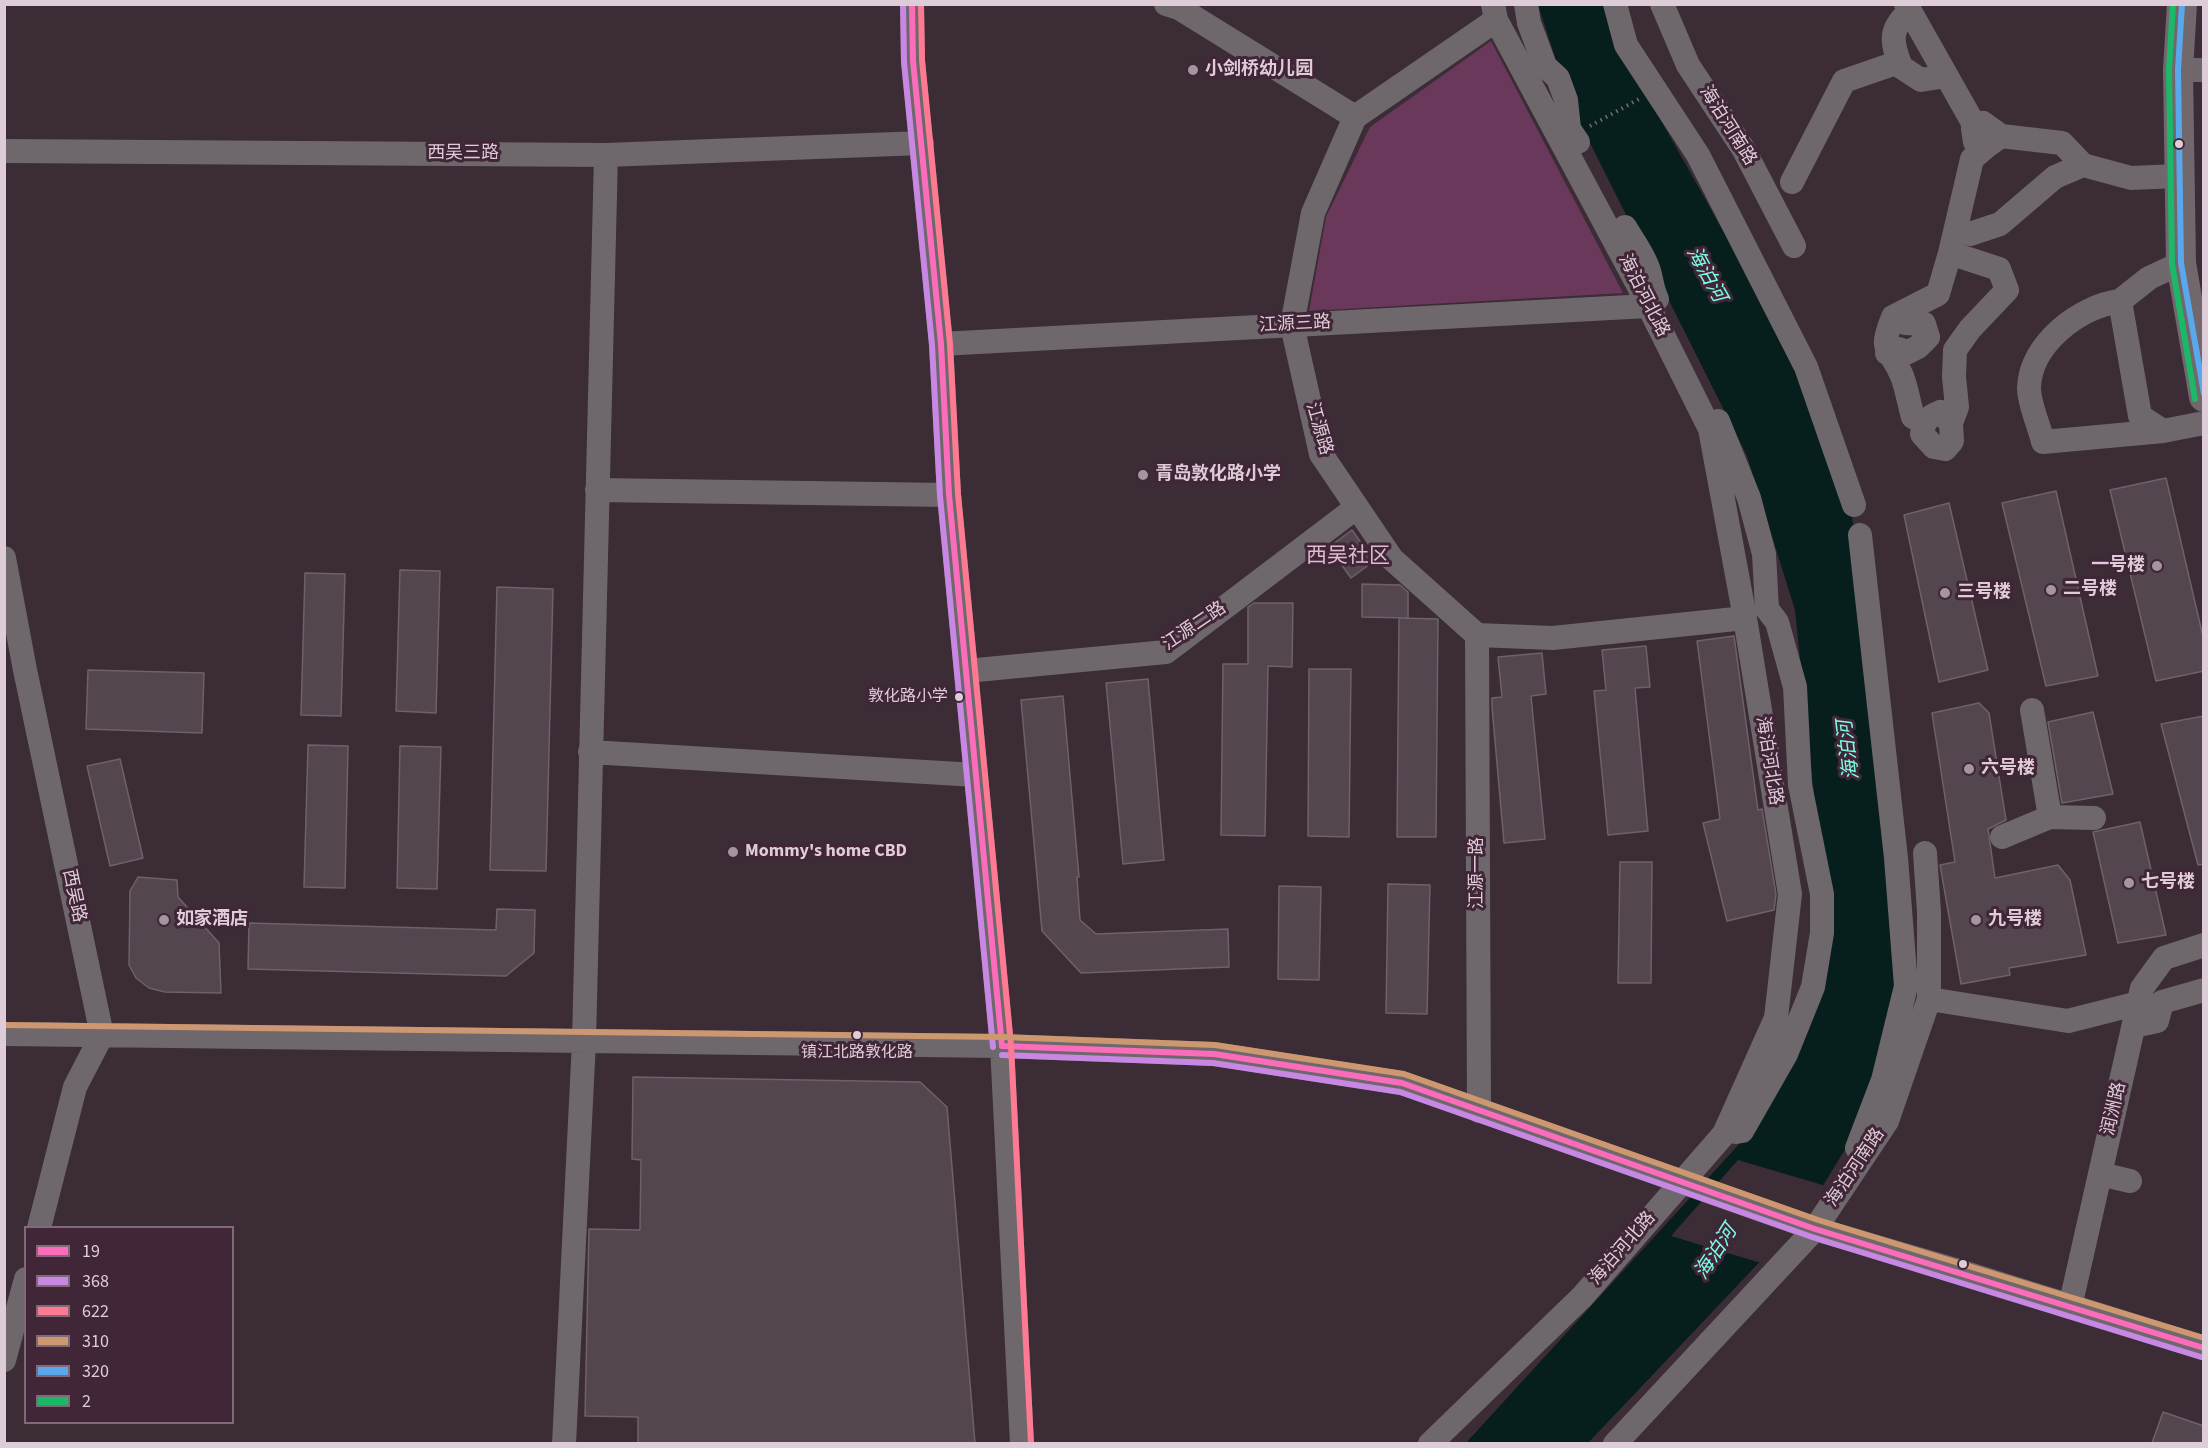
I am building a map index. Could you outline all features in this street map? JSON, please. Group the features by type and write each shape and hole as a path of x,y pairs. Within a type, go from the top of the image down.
{"main road":[{"path":"2182,4 2191,70 2178,176 2181,263 2204,397"}],"street":[{"path":"912,4 914,61 941,344 949,495 1002,1046 1022,1443"},
{"path":"1166,4 1179,8 1355,117 1495,12"},
{"path":"1526,4 1529,23 1545,66 1558,78 1566,100 1569,129 1645,261 1650,272 1651,286 1713,406 1734,457 1749,498 1764,554 1767,609 1777,622 1795,687 1800,785 1822,894 1818,964 1813,987 1786,1054 1742,1131 1724,1134"},
{"path":"1615,4 1626,45 1698,155 1806,368 1854,506"},
{"name":"海泊河南路","path":"1662,4 1688,65 1744,150 1794,246"},
{"path":"1946,76 1921,80 1900,67 1893,39 1898,22 1908,8 1946,76 1988,137"},
{"name":"海泊河北路","path":"1430,1443 1582,1297 1724,1134 1776,1018 1790,894 1745,618 1710,429 1495,12"},
{"path":"1792,182 1844,81 1899,62"},
{"name":"江源路","path":"1355,117 1312,213 1292,325 1321,454 1392,559 1477,635"},
{"path":"1988,137 2062,143 2083,165 2131,178 2178,176"},
{"path":"1950,253 1999,269 2007,290 1970,329 1955,350 1954,377 1957,407 1951,423 1940,412 1928,417 1924,423 1913,417 1902,376 1887,353 1884,340 1893,317 1938,294 1972,159 1988,137"},
{"name":"西吴三路","path":"4,151 606,155 922,143"},
{"path":"564,1443 584,1041 606,155"},
{"path":"1970,234 2000,225 2055,177 2083,165"},
{"path":"2181,263 2149,278 2120,301 2109,302 2062,325 2036,362 2030,388 2043,442 2163,431 2204,423"},
{"path":"2120,301 2140,416 2163,431"},
{"name":"江源三路","path":"941,344 1648,306"},
{"path":"1887,353 1899,349 1906,353 1918,347 1928,337 1924,324 1905,324 1893,317"},
{"path":"597,490 949,495"},
{"name":"江源二路","path":"966,671 1166,652 1357,507"},
{"path":"1843,1187 1883,1080 1906,986 1896,858 1860,535"},
{"name":"西吴路","path":"4,558 25,670 102,1035"},
{"path":"1477,635 1553,638 1745,618"},
{"name":"江源一路","path":"1477,635 1479,1111"},
{"path":"2032,710 2050,817"},
{"path":"591,752 976,775"},
{"path":"2002,837 2050,817 2094,818"},
{"name":"海泊河南路","path":"1615,1443 1815,1229 1887,1120 1929,999 1929,912 1924,853"},
{"name":"润洲路","path":"2070,1306 2142,988 2164,958 2204,945"},
{"path":"1929,999 2068,1021 2136,1014 2157,1021 2162,1002 2204,990"},
{"path":"4,1034 1002,1046 1214,1054 1401,1083 1815,1229 2204,1348"},
{"path":"39,1226 75,1088 102,1035"},
{"path":"2100,1174 2130,1181"},
{"path":"4,1360 24,1286"}],"path":[{"path":"1574,135 1655,90"}],"shaded area":[{"path":"1491,41 1623,293 1309,311 1326,217 1370,127"}],"water":[{"name":"海泊河","path":"1538,5 1604,5 1613,35 1800,368 1852,515 1899,987 1855,1133 1807,1212 1588,1443 1465,1444 1752,1130 1808,1007 1819,844 1795,610 1747,456 1570,103"}],"pier":[{"path":"1738,1160 1826,1186 1809,1213 1761,1263 1671,1236"}],"building":[{"name":"一号楼","path":"2166,478 2204,641 2204,671 2156,681 2110,490"},
{"name":"二号楼","path":"2056,491 2098,676 2046,686 2002,503"},
{"name":"三号楼","path":"1949,503 1988,670 1939,682 1904,515"},
{"path":"1352,530 1374,561 1351,578 1329,547"},
{"path":"400,570 440,571 436,713 396,711"},
{"path":"305,573 345,574 341,716 301,715"},
{"path":"1362,584 1400,585 1408,592 1408,618 1362,617"},
{"path":"497,587 553,589 546,871 490,870"},
{"path":"1254,603 1293,603 1292,667 1268,666 1265,836 1221,835 1223,664 1248,664 1248,607"},
{"path":"1399,618 1438,619 1436,837 1397,837"},
{"path":"1734,636 1758,810 1762,809 1776,894 1774,910 1727,921 1703,823 1720,819 1697,641"},
{"path":"1646,646 1650,687 1635,688 1648,831 1608,835 1594,691 1606,690 1602,650"},
{"path":"1542,653 1546,694 1531,696 1545,839 1504,843 1492,707 1492,698 1502,697 1498,657"},
{"path":"1309,669 1351,669 1349,837 1308,836"},
{"path":"88,670 204,673 202,733 86,729"},
{"path":"1148,679 1164,860 1123,864 1106,683"},
{"path":"1063,696 1079,877 1077,877 1080,920 1096,934 1228,929 1229,967 1081,973 1042,931 1021,700"},
{"path":"1979,703 1989,713 2006,820 1988,829 1995,878 2058,865 2070,880 2086,955 2009,968 2010,975 1961,984 1940,865 1955,862 1932,713"},
{"path":"2093,712 2113,794 2062,803 2048,722"},
{"path":"2204,716 2204,864 2198,865 2161,724"},
{"path":"308,745 348,746 345,888 304,887"},
{"path":"400,746 441,747 437,889 397,888"},
{"path":"120,759 143,858 110,866 87,766"},
{"name":"七号楼","path":"2140,822 2166,935 2118,943 2093,832"},
{"path":"1620,862 1652,862 1651,983 1618,983"},
{"name":"如家酒店","path":"138,877 177,880 178,897 219,943 221,993 165,992 149,988 136,978 129,965 130,891"},
{"path":"1388,884 1430,885 1427,1014 1386,1013"},
{"path":"1279,886 1321,887 1319,980 1278,979"},
{"path":"497,909 535,910 534,953 506,976 248,969 249,923 496,930"},
{"path":"633,1077 920,1082 947,1107 975,1443 638,1443 638,1417 585,1416 589,1229 640,1230 641,1160 632,1159"},
{"path":"2163,1412 2204,1426 2204,1443 2152,1443"}],"transit line":[{"name":"368","path":"903,4 904,62 932,345 940,496 993,1047"},
{"name":"19","path":"912,4 913,61 941,344 949,495 1002,1046"},
{"name":"622","path":"921,4 922,60 950,344 958,494 1011,1045 1031,1444"},
{"name":"2","path":"2173,4 2169,70 2172,264 2195,399"},
{"name":"320","path":"2182,4 2178,70 2181,263 2204,394"},
{"name":"310","path":"4,1025 1002,1037 1215,1045 1404,1074 1818,1220 2204,1338"},
{"name":"19","path":"1002,1046 1214,1054 1402,1083 1815,1229 2204,1348"},
{"name":"368","path":"1002,1055 1213,1063 1400,1092 1812,1237 2201,1357"}],"place":[{"name":"小剑桥幼儿园","path":"1193,70"},
{"name":"青岛敦化路小学","path":"1143,475"},
{"name":"一号楼","path":"2157,566"},
{"name":"二号楼","path":"2051,590"},
{"name":"三号楼","path":"1945,593"},
{"name":"敦化路小学","path":"959,697"},
{"name":"六号楼","path":"1969,769"},
{"name":"Mommy's home CBD","path":"733,852"},
{"name":"七号楼","path":"2129,883"},
{"name":"如家酒店","path":"164,920"},
{"name":"九号楼","path":"1976,920"},
{"name":"镇江北路敦化路","path":"857,1035"}],"district":[{"name":"西吴社区","path":"1348,557"}]}
